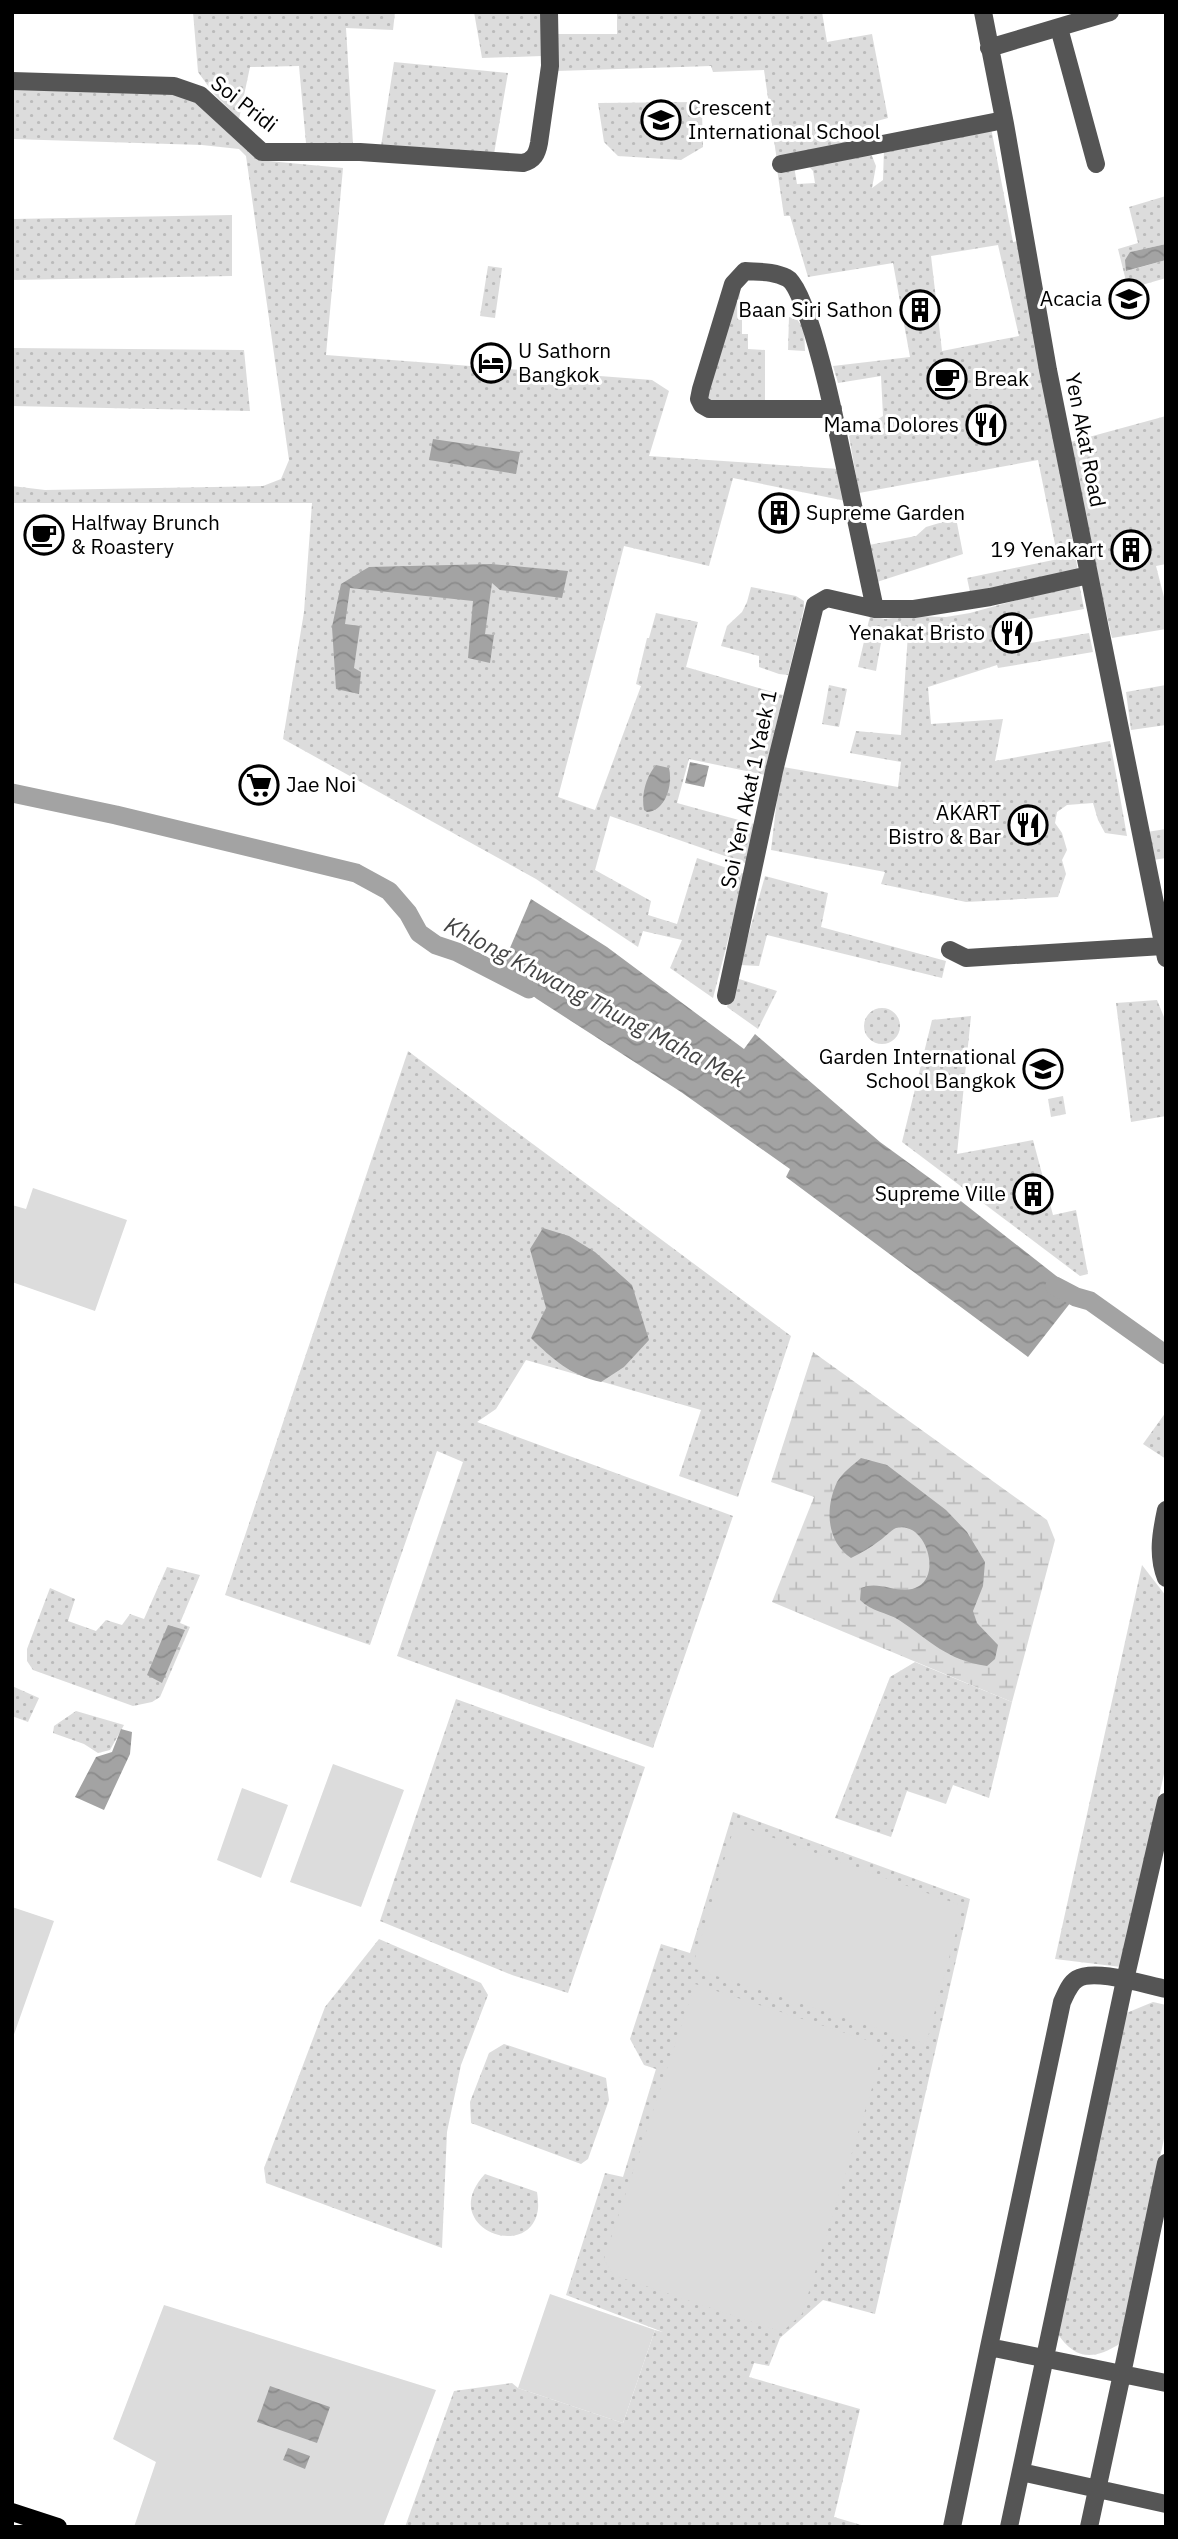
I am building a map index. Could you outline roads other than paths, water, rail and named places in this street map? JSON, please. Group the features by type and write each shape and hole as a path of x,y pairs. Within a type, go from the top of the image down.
{"main road":[{"path":"12,2512 58,2527"}],"street":[{"name":"Soi Pridi","path":"12,81 174,86 200,95 262,152 358,152 523,163 531,160 537,153 539,143 550,66 549,12"},
{"name":"Yen Akat Road","path":"983,12 1048,370 1165,952"},
{"path":"989,48 1110,12"},
{"path":"1059,28 1096,164"},
{"path":"781,164 1004,120"},
{"path":"833,409 709,408 702,405 699,399 701,390 733,284 745,271 768,272 788,278 794,284 820,358 833,409 875,609 914,609 990,597 1089,575"},
{"name":"Soi Yen Akat 1 Yaek 1","path":"726,996 810,617 815,605 827,598 875,609"},
{"path":"950,950 966,958 1165,952"},
{"path":"1166,1510 1160,1564 1166,1578"},
{"path":"1009,2527 1125,1980 1166,1802"},
{"path":"952,2527 1062,2003 1075,1980 1085,1976 1102,1976 1166,1989"},
{"path":"1089,2527 1166,2163"},
{"path":"989,2347 1166,2383"},
{"path":"1021,2472 1166,2504"}],"water":[{"path":"1166,244 1166,260 1126,271 1125,260 1130,252"},
{"path":"433,439 520,452 516,474 429,460"},
{"path":"491,564 568,571 562,598 500,590 492,583 485,634 494,635 490,663 468,658 473,601 350,588 345,624 360,626 354,668 361,672 359,694 336,689 332,627 341,584 369,567"},
{"path":"690,762 709,766 704,787 685,783"},
{"path":"656,765 669,768 669,789 659,807 647,812 643,804 644,792 647,780"},
{"path":"531,899 607,947 744,1049 755,1034 880,1142 957,1198 1078,1293 1028,1357 786,1177 790,1169 681,1092 537,999 500,971"},
{"path":"543,1228 569,1236 595,1252 632,1285 649,1340 624,1367 601,1382 581,1376 563,1366 531,1338 546,1308 530,1249"},
{"path":"861,1458 887,1465 946,1510 967,1532 985,1562 983,1586 973,1611 977,1623 998,1645 995,1659 987,1666 950,1654 899,1620 869,1607 860,1600 861,1588 868,1586 905,1590 919,1586 926,1579 929,1570 927,1549 922,1539 906,1528 894,1529 851,1558 837,1543 830,1523 833,1492 842,1475"},
{"path":"168,1625 185,1630 162,1683 147,1675"},
{"path":"121,1729 132,1732 130,1754 104,1810 75,1797 96,1757 112,1752"},
{"path":"270,2386 330,2407 317,2443 257,2422"},
{"path":"288,2448 310,2456 305,2469 283,2460"}],"waterway":[{"name":"Khlong Khwang Thung Maha Mek","path":"12,793 116,815 356,873 389,891 408,913 419,933 436,945 457,952 529,989"},
{"name":"Khlong Khwang Thung Maha Mek","path":"1055,1286 1090,1301 1166,1355"}],"place":[{"name":"Crescent International School","path":"661,120"},
{"name":"Acacia","path":"1129,299"},
{"name":"Baan Siri Sathon","path":"920,310"},
{"name":"U Sathorn Bangkok","path":"491,363"},
{"name":"Break","path":"947,379"},
{"name":"Mama Dolores","path":"986,425"},
{"name":"Supreme Garden","path":"779,513"},
{"name":"Halfway Brunch & Roastery","path":"44,535"},
{"name":"19 Yenakart","path":"1131,550"},
{"name":"Yenakat Bristo","path":"1012,633"},
{"name":"Jae Noi","path":"259,785"},
{"name":"AKART Bistro & Bar","path":"1028,825"},
{"name":"Garden International School Bangkok","path":"1043,1069"},
{"name":"Supreme Ville","path":"1033,1194"}]}
